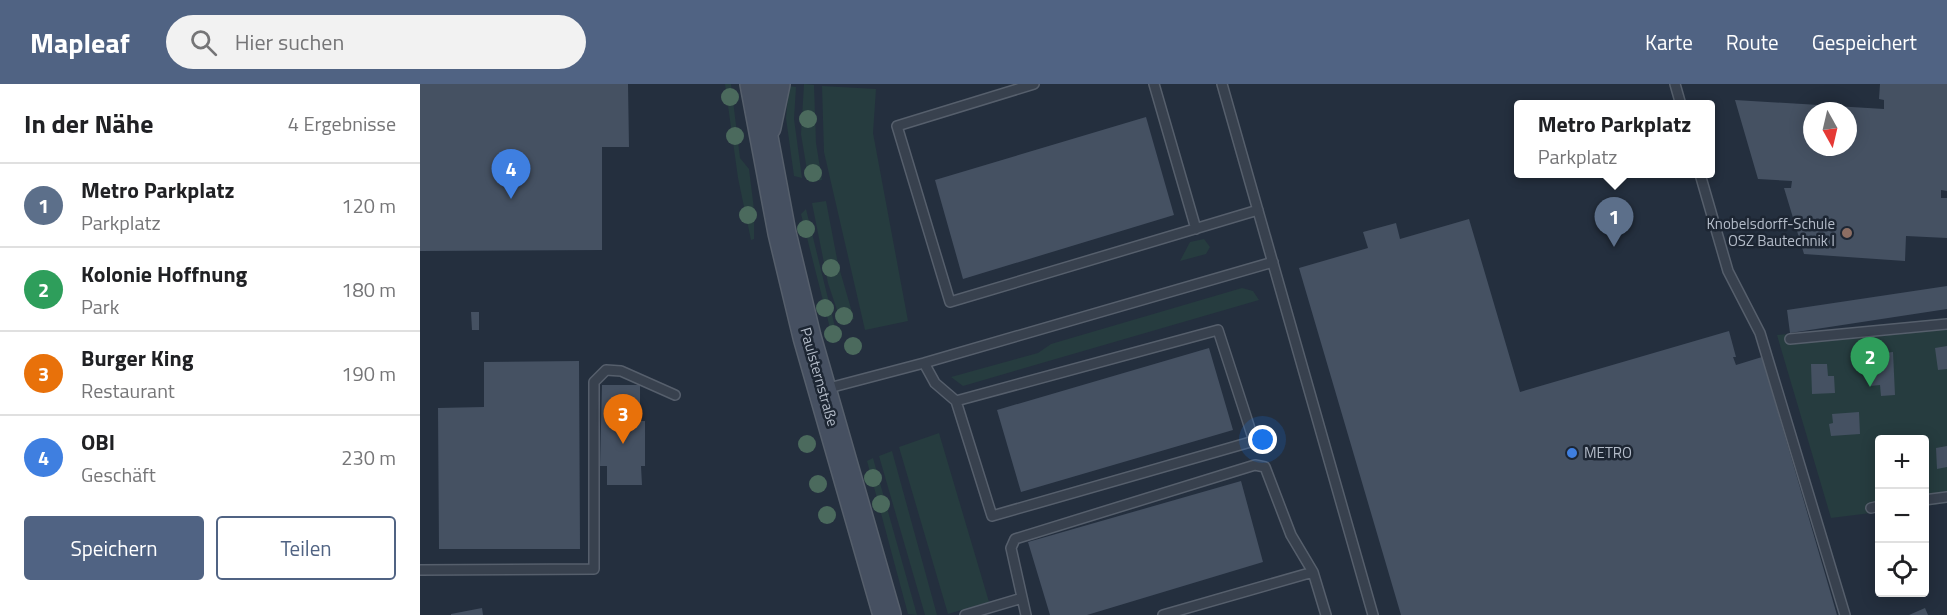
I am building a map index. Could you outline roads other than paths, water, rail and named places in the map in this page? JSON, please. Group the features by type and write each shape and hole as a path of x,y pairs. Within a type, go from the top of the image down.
{"main road":[{"name":"Paulsternstraße","path":"754,84 782,233 823,390 887,615"},
{"name":"Paulsternstraße","path":"764,136 776,84"}],"lane":[{"path":"1034,84 897,126 950,302 1258,210"},
{"path":"1154,84 1196,229"},
{"path":"1222,84 1373,615"},
{"path":"1675,84 1680,100"},
{"path":"1701,178 1728,271 1760,333 1845,615"},
{"path":"823,390 1273,262"},
{"path":"1790,339 1947,324"},
{"path":"924,363 935,382 956,401 992,516 1254,441 1218,330 956,401"},
{"path":"420,570 594,569 594,382 606,370 621,371 675,395"},
{"path":"1026,615 1011,548 1015,539 1255,465 1265,468 1291,535 1313,572 1326,615"},
{"path":"1929,499 1947,497"},
{"path":"1163,615 1313,572"},
{"path":"965,615 1022,598"}],"place":[{"name":"OBI","path":"511,199"},
{"name":"Knobelsdorff-Schule OSZ Bautechnik I","path":"1847,233"},
{"name":"Metro Parkplatz","path":"1614,247"},
{"name":"Kolonie Hoffnung","path":"1870,387"},
{"name":"Burger King","path":"623,444"},
{"name":"METRO","path":"1572,453"}]}
